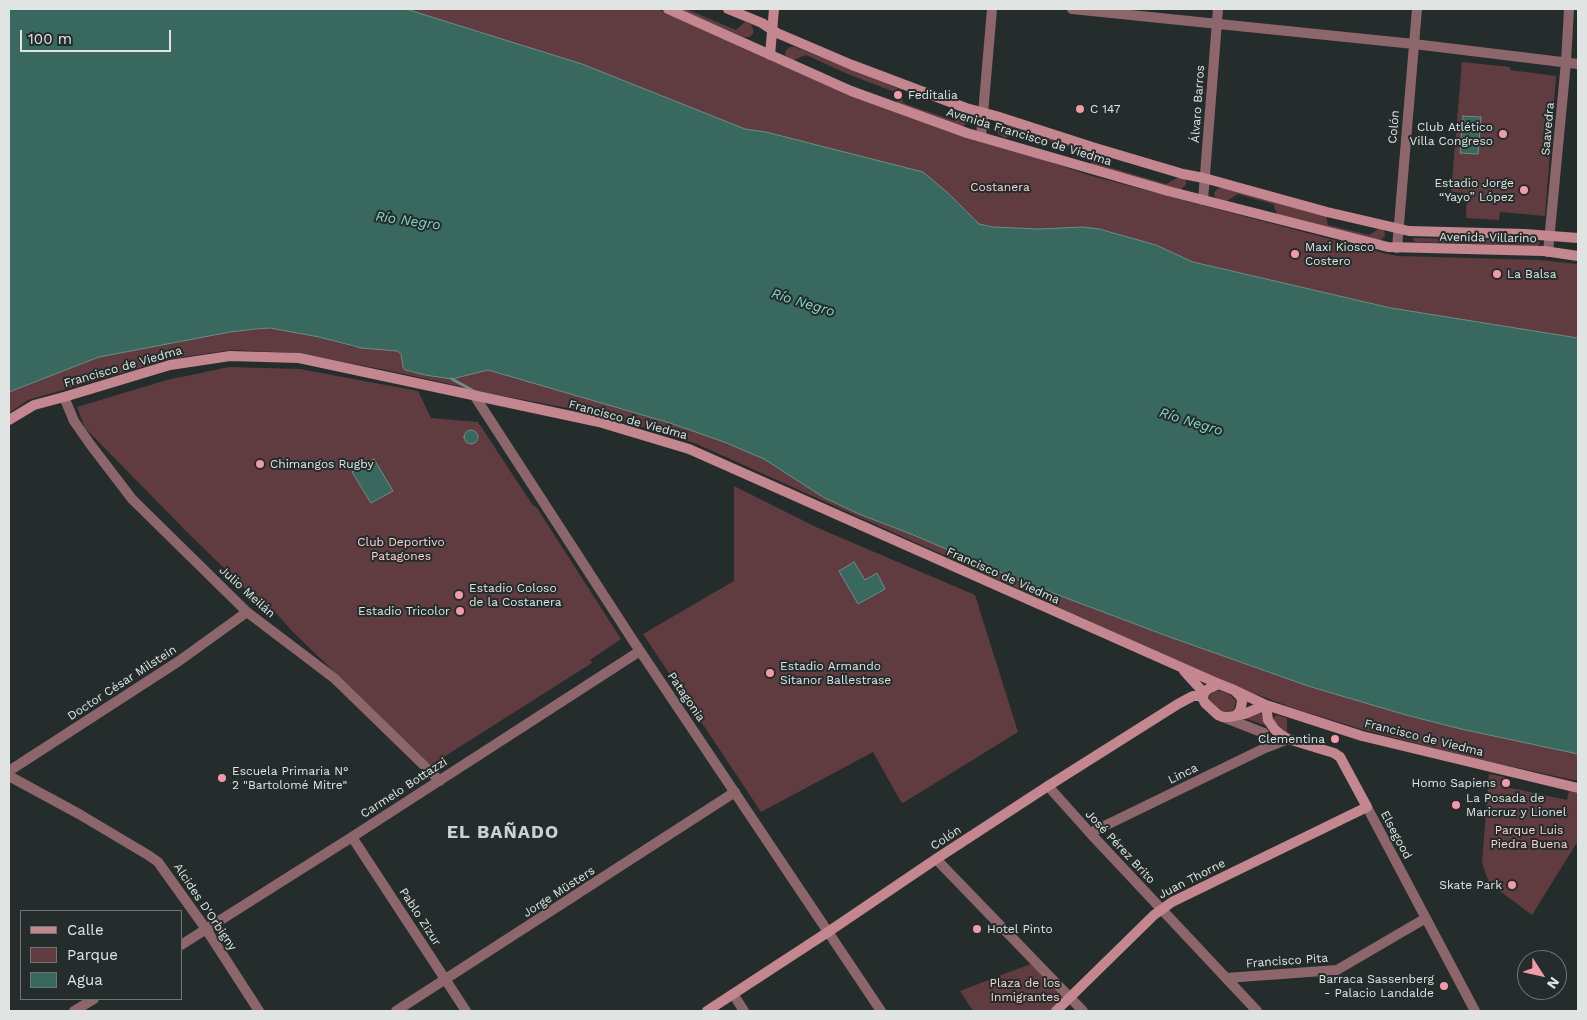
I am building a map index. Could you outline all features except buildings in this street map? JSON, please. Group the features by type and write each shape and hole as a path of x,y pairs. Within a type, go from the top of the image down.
{"street":[{"name":"Avenida Francisco de Viedma","path":"668,9 851,91 967,133 1203,200 1388,248 1397,248"},
{"name":"Avenida Francisco de Viedma","path":"728,9 852,65 966,108 1184,174 1398,229"},
{"path":"770,55 774,9"},
{"path":"981,137 992,9"},
{"path":"1072,9 1414,44 1578,64"},
{"name":"Álvaro Barros","path":"1203,200 1218,9"},
{"name":"Colón","path":"1397,248 1417,9"},
{"name":"Saavedra","path":"1548,252 1551,236 1569,9"},
{"name":"Avenida Villarino","path":"1398,229 1578,238"},
{"name":"Avenida Villarino","path":"1397,248 1548,252 1578,256"},
{"name":"Francisco de Viedma","path":"9,420 34,405 170,365 230,356 299,358 599,422 689,449 1266,705 1362,736 1578,788"},
{"name":"Patagonia","path":"474,395 640,651 881,1011"},
{"name":"Julio Meilán","path":"64,397 74,422 132,499 247,612 334,678 440,781"},
{"name":"Doctor César Milstein","path":"9,771 179,661 247,612"},
{"name":"Carmelo Bottazzi","path":"182,944 440,781 640,651"},
{"name":"Francisco de Viedma","path":"1181,668 1204,695 1205,703 1208,707 1223,717"},
{"path":"1204,695 1208,689 1219,684"},
{"path":"1234,690 1241,697 1242,702 1240,711 1236,715"},
{"name":"Colón","path":"707,1011 1048,786 1186,700 1193,696 1204,695"},
{"path":"1223,717 1252,712 1266,705"},
{"name":"Elsegood","path":"1266,705 1268,720 1275,730 1288,739 1334,753 1340,757 1475,1011"},
{"path":"1223,717 1264,733 1267,742 1265,748"},
{"name":"Linca","path":"1090,833 1265,748 1288,739"},
{"name":"Alcides D'Orbigny","path":"9,776 79,814 158,862 206,929 259,1011"},
{"name":"José Pérez Brito","path":"1048,786 1257,1011"},
{"name":"Jorge Müsters","path":"396,1011 735,792"},
{"name":"Juan Thorne","path":"1056,1011 1161,909 1367,807"},
{"name":"Pablo Zizur","path":"352,837 466,1011"},
{"path":"936,859 1084,1011"},
{"name":"Francisco Pita","path":"1226,978 1337,970 1426,918"},
{"path":"733,994 744,1011"},
{"path":"74,1011 92,1000"}],"green space":[{"name":"Costanera","path":"259,9 658,9 850,96 1092,176 1398,256 1539,260 1578,264 1578,338 1391,308 1193,262 1149,243 1069,229 993,227 979,224 766,132 745,129"},
{"path":"678,9 686,9 736,30 745,22 751,24 753,34 749,37 744,37"},
{"path":"790,47 795,47 902,90 903,103 955,121 961,112 965,113 968,117 967,122 963,126 958,126 897,104 895,92 850,75 806,55 792,61 785,55 786,50"},
{"name":"Club Atlético Villa Congreso","path":"1462,62 1510,67 1510,70 1556,76 1545,216 1500,212 1499,220 1466,218 1467,193 1451,192"},
{"path":"1006,125 1093,152 1095,163 1166,184 1179,177 1186,181 1186,185 1180,190 1092,165 1090,153 1019,132 1005,138 998,134 998,129"},
{"path":"1222,187 1326,216 1328,225 1369,235 1380,228 1384,230 1385,236 1380,241 1278,216 1273,204 1238,194 1225,202 1217,200 1214,193"},
{"path":"1414,238 1538,241 1540,243 1537,246 1416,242 1413,240"},
{"path":"270,328 319,337 353,347 397,351 401,354 403,367 409,372 452,379 488,370 670,423 724,442 764,459 823,497 859,514 1021,581 1167,636 1308,686 1406,715 1578,754 1578,781 1473,758 1361,729 1296,709 1234,686 697,444 600,414 472,390 386,370 296,353 231,350 170,359 28,400 9,413 9,392 99,357 230,332"},
{"name":"Club Deportivo Patagones","path":"229,367 300,369 418,391 431,418 478,422 532,504 537,508 621,639 590,660 592,663 431,765 292,631 275,612 271,614 186,531 85,428 77,407 167,380"},
{"path":"734,486 818,528 975,595 1018,732 903,803 873,752 761,812 643,634 734,581"},
{"path":"1215,691 1229,694 1236,701 1234,709 1227,713 1219,711 1209,700 1210,695"},
{"path":"1261,713 1267,726 1244,718"},
{"path":"1276,715 1287,718 1287,733 1275,724 1273,718"},
{"name":"Parque Luis Piedra Buena","path":"1489,774 1504,777 1502,786 1567,800 1569,791 1578,793 1578,845 1576,844 1532,915 1489,883 1482,863"},
{"name":"Plaza de los Inmigrantes","path":"1033,963 1062,996 1062,1000 1053,1011 973,1011 960,991"}],"water":[{"name":"Río Negro","path":"9,9 406,9 582,64 745,129 766,132 923,172 948,193 979,224 993,227 1039,229 1083,227 1099,229 1156,245 1193,262 1391,308 1578,338 1578,754 1461,729 1308,686 1021,581 859,514 823,497 764,459 724,442 670,423 488,370 452,379 425,375 405,370 401,354 397,351 361,348 319,337 270,328 230,332 99,357 9,392"},
{"path":"1463,116 1481,117 1478,154 1460,153"},
{"path":"468,430 474,430 478,437 474,444 468,444 464,440 464,434"},
{"path":"374,459 393,491 371,503 352,472"},
{"path":"854,562 865,580 877,573 885,589 858,604 839,571"}],"waterway":[{"path":"452,379 472,390"}],"place":[{"name":"Feditalia","path":"898,95"},
{"name":"C 147","path":"1080,109"},
{"name":"Club Atlético Villa Congreso","path":"1503,134"},
{"name":"Estadio Jorge “Yayo” López","path":"1524,190"},
{"name":"Maxi Kiosco Costero","path":"1295,254"},
{"name":"La Balsa","path":"1497,274"},
{"name":"Chimangos Rugby","path":"260,464"},
{"name":"Estadio Coloso de la Costanera","path":"459,595"},
{"name":"Estadio Tricolor","path":"460,611"},
{"name":"Estadio Armando Sitanor Ballestrase","path":"770,673"},
{"name":"Clementina","path":"1335,739"},
{"name":"Escuela Primaria N° 2 \"Bartolomé Mitre\"","path":"222,778"},
{"name":"Homo Sapiens","path":"1506,783"},
{"name":"La Posada de Maricruz y Lionel","path":"1456,805"},
{"name":"Skate Park","path":"1512,885"},
{"name":"Hotel Pinto","path":"977,929"},
{"name":"Barraca Sassenberg - Palacio Landalde","path":"1444,986"}],"district":[{"name":"EL BAÑADO","path":"503,833"}]}
